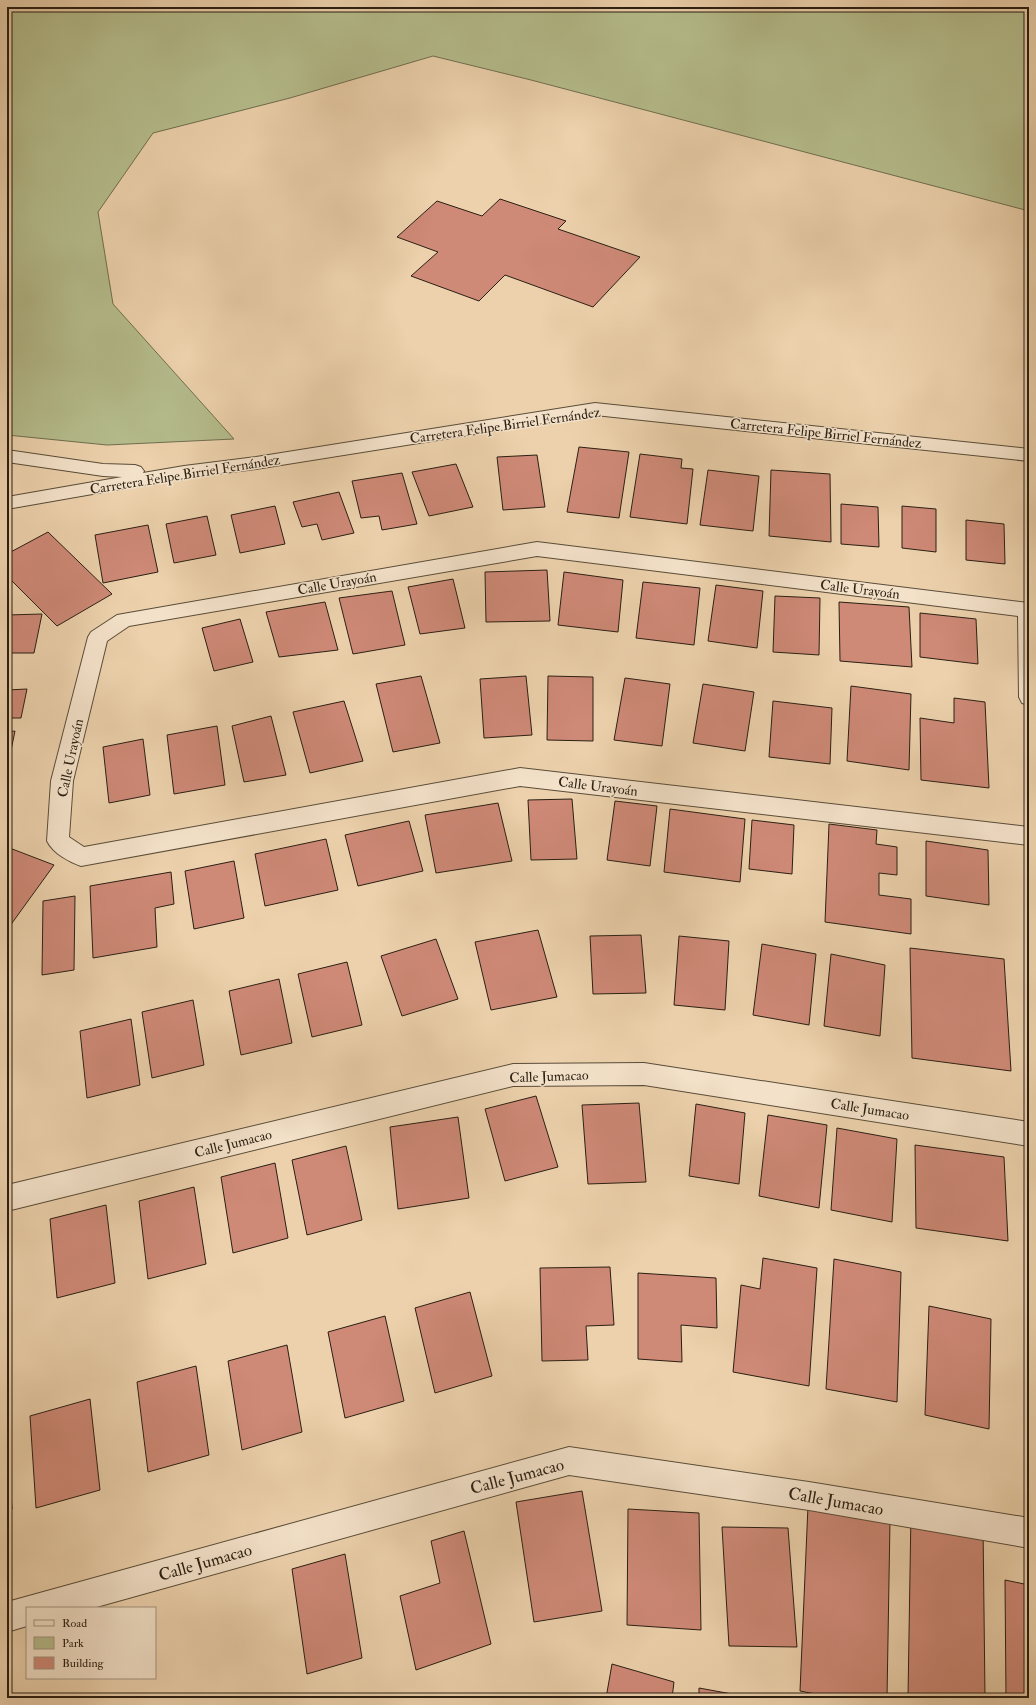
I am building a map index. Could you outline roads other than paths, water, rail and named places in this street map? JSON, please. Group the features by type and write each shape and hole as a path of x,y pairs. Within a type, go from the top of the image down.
{"street":[{"name":"Carretera Felipe Birriel Fernández","path":"7,502 184,472 264,462 595,409 1029,455"},
{"path":"7,456 103,470 184,472"},
{"name":"Calle Urayoán","path":"1028,610 537,549 124,620 98,637 62,781 58,841 81,857 520,777 1029,836"},
{"path":"1028,610 1029,697"},
{"name":"Calle Jumacao","path":"7,1198 514,1075 644,1074 1029,1134"},
{"name":"Calle Jumacao","path":"43,1607 569,1461 809,1496 1029,1533"},
{"path":"7,1617 26,1611"}]}
